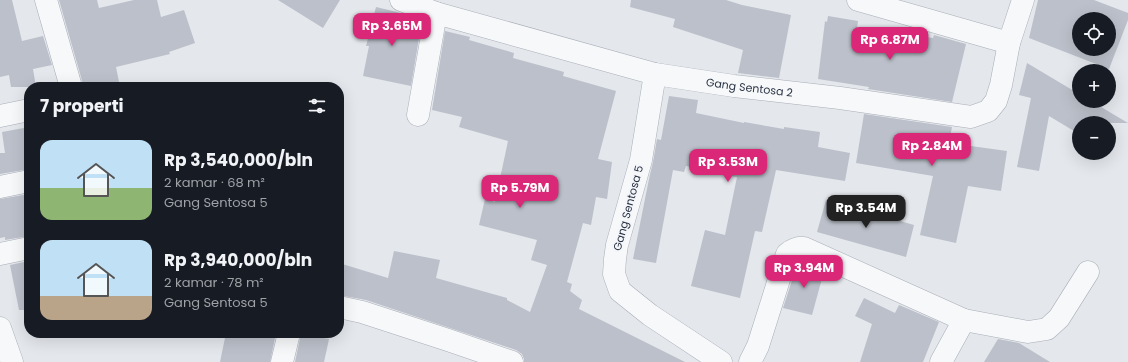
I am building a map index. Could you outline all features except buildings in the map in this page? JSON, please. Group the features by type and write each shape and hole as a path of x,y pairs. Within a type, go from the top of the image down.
{"street":[{"path":"46,0 70,82"},
{"name":"Gang Sentosa 2","path":"401,0 436,13 655,74 734,86 840,98 971,116 988,111 996,101 1001,85 1009,43 1023,0"},
{"path":"858,0 1009,43"},
{"path":"418,115 436,13"},
{"name":"Gang Sentosa 5","path":"655,74 642,160 617,245 614,274 620,291 650,315 721,362"},
{"path":"0,116 24,111"},
{"path":"0,187 24,183"},
{"path":"750,362 758,346 787,254 790,251 800,248 804,248 964,320 1028,332 1047,329 1059,318 1088,272"},
{"path":"0,254 24,249"},
{"path":"344,308 362,312 512,362"},
{"path":"940,362 964,320"},
{"path":"0,328 12,362"},
{"path":"282,362 288,338"}]}
